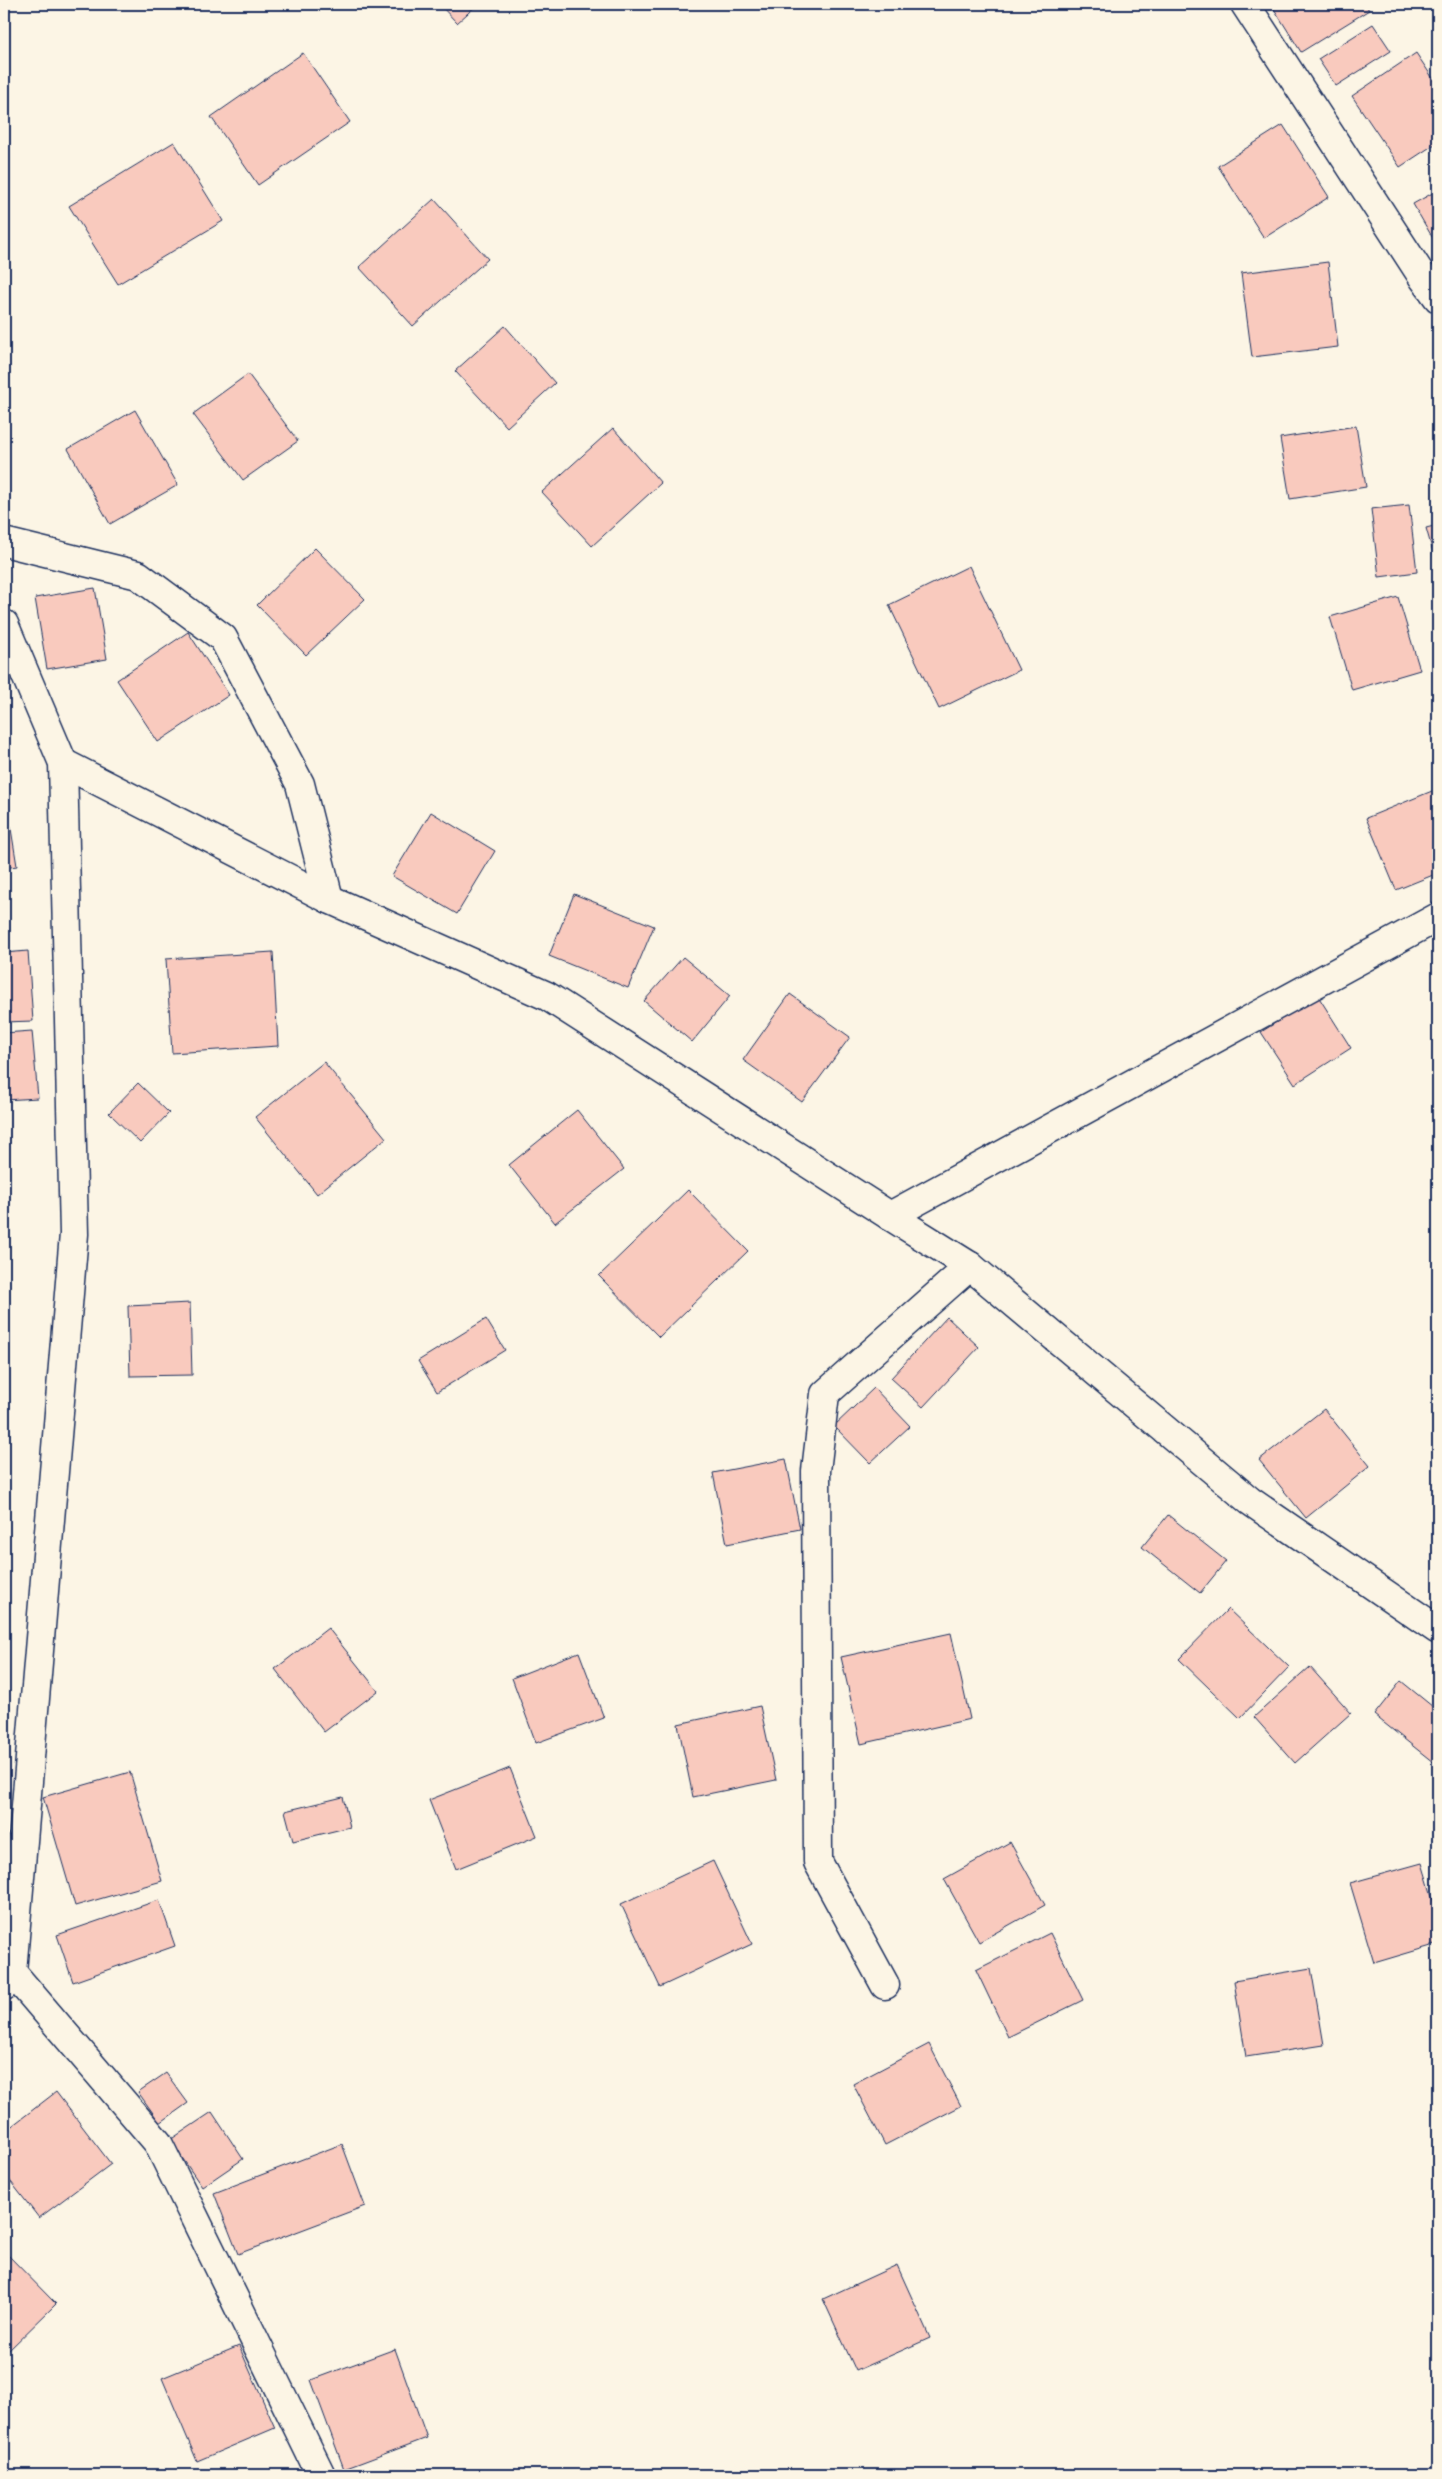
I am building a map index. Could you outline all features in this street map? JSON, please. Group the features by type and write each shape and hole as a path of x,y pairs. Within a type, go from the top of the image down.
{"street":[{"path":"1245,4 1418,271 1438,298"},
{"path":"4,542 138,575 223,638 300,784 329,899"},
{"path":"4,624 63,763 74,1234 8,1979 158,2143 321,2475"},
{"path":"63,763 329,899 547,996 970,1266 1250,1501 1438,1630"},
{"path":"890,1216 1438,917"},
{"path":"885,1985 818,1862 816,1471 825,1394 970,1266"}],"building":[{"path":"439,4 478,4 457,23"},
{"path":"1271,4 1365,4 1369,10 1301,52"},
{"path":"1373,24 1391,51 1336,86 1318,59"},
{"path":"303,53 350,122 258,185 211,117"},
{"path":"1416,53 1438,86 1438,142 1400,167 1352,96"},
{"path":"1283,125 1329,197 1264,238 1218,166"},
{"path":"174,142 223,221 118,284 69,206"},
{"path":"1438,190 1438,247 1413,204"},
{"path":"434,199 488,259 413,326 359,267"},
{"path":"1328,262 1338,347 1252,357 1241,273"},
{"path":"505,326 555,383 507,427 455,371"},
{"path":"248,374 298,441 243,480 193,414"},
{"path":"135,410 178,485 110,524 68,449"},
{"path":"1356,426 1366,487 1290,499 1280,438"},
{"path":"613,428 661,483 592,546 542,492"},
{"path":"1409,505 1417,572 1379,577 1371,509"},
{"path":"1438,525 1438,570 1426,528"},
{"path":"315,548 365,599 306,655 257,605"},
{"path":"969,566 1019,670 939,709 889,605"},
{"path":"95,588 107,659 47,669 35,598"},
{"path":"1398,597 1420,670 1352,690 1330,617"},
{"path":"188,632 229,695 158,742 117,680"},
{"path":"1437,789 1438,873 1396,890 1366,818"},
{"path":"7,804 17,866 4,868 4,805"},
{"path":"431,812 495,851 457,914 392,876"},
{"path":"574,894 654,926 628,988 549,956"},
{"path":"28,951 33,1021 4,1022 4,953"},
{"path":"273,952 278,1046 172,1053 166,959"},
{"path":"683,957 730,996 692,1042 644,1001"},
{"path":"790,994 850,1037 802,1102 743,1060"},
{"path":"1318,996 1351,1048 1295,1084 1261,1032"},
{"path":"32,1031 38,1098 4,1100 4,1033"},
{"path":"324,1062 386,1138 317,1194 255,1117"},
{"path":"138,1083 169,1113 140,1143 109,1113"},
{"path":"577,1110 624,1169 555,1223 509,1165"},
{"path":"688,1190 748,1251 659,1337 599,1276"},
{"path":"190,1303 192,1375 130,1376 128,1306"},
{"path":"947,1317 979,1347 923,1407 891,1378"},
{"path":"486,1319 505,1350 437,1392 418,1361"},
{"path":"874,1388 910,1426 870,1463 834,1426"},
{"path":"1324,1409 1370,1466 1306,1518 1259,1460"},
{"path":"786,1459 800,1529 727,1544 713,1473"},
{"path":"1168,1515 1226,1561 1200,1593 1142,1547"},
{"path":"1228,1609 1289,1667 1240,1718 1179,1659"},
{"path":"328,1628 378,1691 324,1732 275,1669"},
{"path":"951,1633 970,1719 861,1744 841,1657"},
{"path":"579,1652 604,1718 536,1743 512,1678"},
{"path":"1310,1667 1351,1713 1295,1763 1254,1717"},
{"path":"1401,1681 1438,1711 1438,1766 1374,1715"},
{"path":"760,1706 776,1780 693,1797 678,1724"},
{"path":"510,1768 537,1836 456,1869 429,1800"},
{"path":"130,1772 162,1881 75,1906 43,1797"},
{"path":"343,1797 350,1827 293,1841 285,1811"},
{"path":"1010,1842 1045,1905 979,1942 944,1879"},
{"path":"713,1861 752,1944 660,1987 621,1904"},
{"path":"1422,1863 1438,1916 1438,1944 1374,1963 1350,1883"},
{"path":"159,1900 175,1946 73,1982 57,1935"},
{"path":"1050,1933 1083,2000 1008,2037 976,1970"},
{"path":"1311,1968 1324,2045 1246,2057 1234,1981"},
{"path":"929,2044 961,2106 885,2145 853,2084"},
{"path":"166,2073 188,2103 160,2123 138,2092"},
{"path":"56,2092 111,2164 39,2218 4,2173 4,2132"},
{"path":"212,2112 243,2159 202,2187 170,2140"},
{"path":"342,2144 365,2206 238,2254 214,2193"},
{"path":"4,2251 56,2304 4,2355"},
{"path":"897,2265 930,2338 856,2371 823,2299"},
{"path":"239,2346 275,2428 197,2461 162,2378"},
{"path":"395,2349 427,2438 344,2469 311,2380"},
{"path":"1204,2469 1206,2475 1178,2475"}]}
